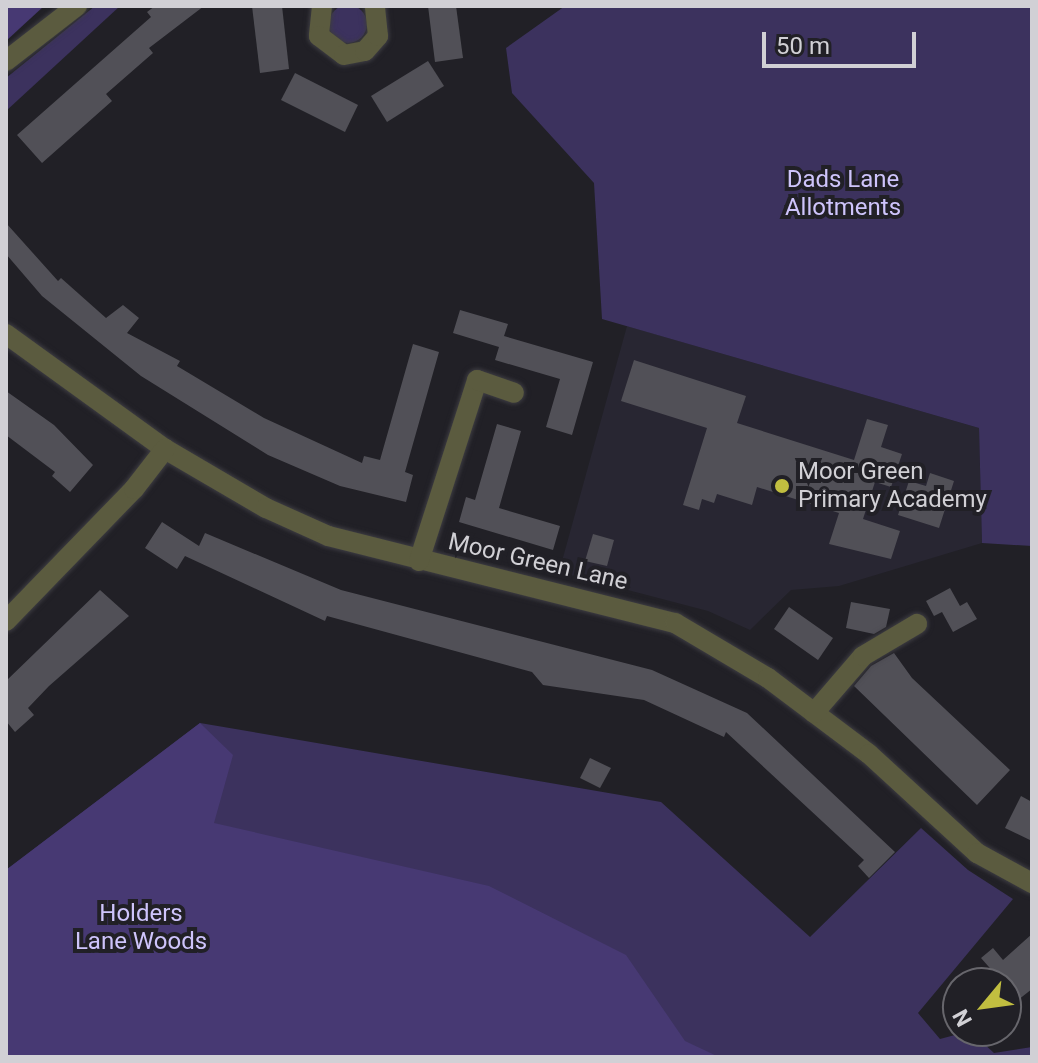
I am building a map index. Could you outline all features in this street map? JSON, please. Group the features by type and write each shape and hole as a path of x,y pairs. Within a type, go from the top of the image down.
{"street":[{"path":"6,61 77,6"},
{"path":"322,6 319,36 344,55 365,51 378,36 375,6"},
{"name":"Moor Green Lane","path":"6,334 165,449 316,530 419,561 675,623 734,655 814,713 869,754 977,853 1032,883"},
{"path":"419,561 477,380 514,393"},
{"path":"6,621 134,489 165,449"},
{"path":"814,713 863,656 917,624"}],"shaded area":[{"name":"Moor Green Primary Academy","path":"627,326 979,428 982,543 839,586 791,590 750,630 708,611 559,572"}],"green space":[{"path":"348,5 361,11 367,24 361,37 348,43 335,37 329,24 335,11"},
{"path":"6,6 44,6 6,41"},
{"path":"95,6 120,6 6,111 6,78"},
{"name":"Dads Lane Allotments","path":"565,6 1032,6 1032,546 982,543 979,428 602,319 594,183 512,93 506,48"},
{"path":"200,723 661,802 810,937 921,828 968,870 1013,899 956,967 942,967 942,984 918,1013 942,1038 942,1047 987,1047 994,1053 1032,1047 1032,1057 6,1057 6,870"},
{"name":"Holders Lane Woods","path":"200,723 233,755 214,823 489,886 626,955 685,1041 719,1057 6,1057 6,870"}],"building":[{"path":"155,6 204,6 149,48 153,53 106,94 112,101 42,163 17,135 151,17 147,12"},
{"path":"252,6 282,6 289,69 260,73"},
{"path":"428,6 456,6 463,58 435,62"},
{"path":"428,61 444,86 387,122 371,96"},
{"path":"295,73 358,105 345,132 281,100"},
{"path":"6,223 58,281 61,278 106,318 123,305 139,318 127,333 180,361 177,366 264,418 362,463 364,456 380,460 413,344 439,352 405,472 413,475 406,502 340,486 268,455 141,376 42,296 6,254"},
{"path":"460,310 508,324 504,336 593,362 572,435 546,427 560,379 495,360 499,347 453,333"},
{"path":"634,360 746,396 737,423 854,460 867,419 888,425 881,447 902,454 891,487 875,482 863,519 900,531 891,559 829,544 839,513 757,487 752,505 717,494 714,503 702,499 699,510 683,505 707,428 621,401"},
{"path":"6,391 54,425 93,465 70,492 52,476 55,472 6,435"},
{"path":"497,424 521,431 499,508 560,526 553,550 459,522 466,497 475,500"},
{"path":"930,473 954,481 939,528 898,515 909,481 926,486"},
{"path":"162,522 199,546 205,533 341,590 652,670 747,713 895,852 869,878 858,866 864,860 726,732 724,737 644,700 543,685 532,672 327,616 325,621 185,556 177,569 145,548"},
{"path":"593,534 614,540 607,566 585,561"},
{"path":"950,588 960,606 967,602 977,619 953,632 942,612 934,616 926,601"},
{"path":"100,590 129,616 49,686 28,708 34,715 15,732 6,721 6,681"},
{"path":"851,602 890,609 886,627 874,634 846,628"},
{"path":"789,607 833,638 818,660 774,629"},
{"path":"894,653 912,678 1010,770 977,805 854,686 871,666"},
{"path":"590,758 611,768 600,788 580,778"},
{"path":"1021,796 1032,802 1032,841 1005,828"},
{"path":"1032,934 1032,989 1022,997 1022,967 989,967 981,958 993,948 1003,960"}],"place":[{"name":"Moor Green Primary Academy","path":"782,486"}]}
